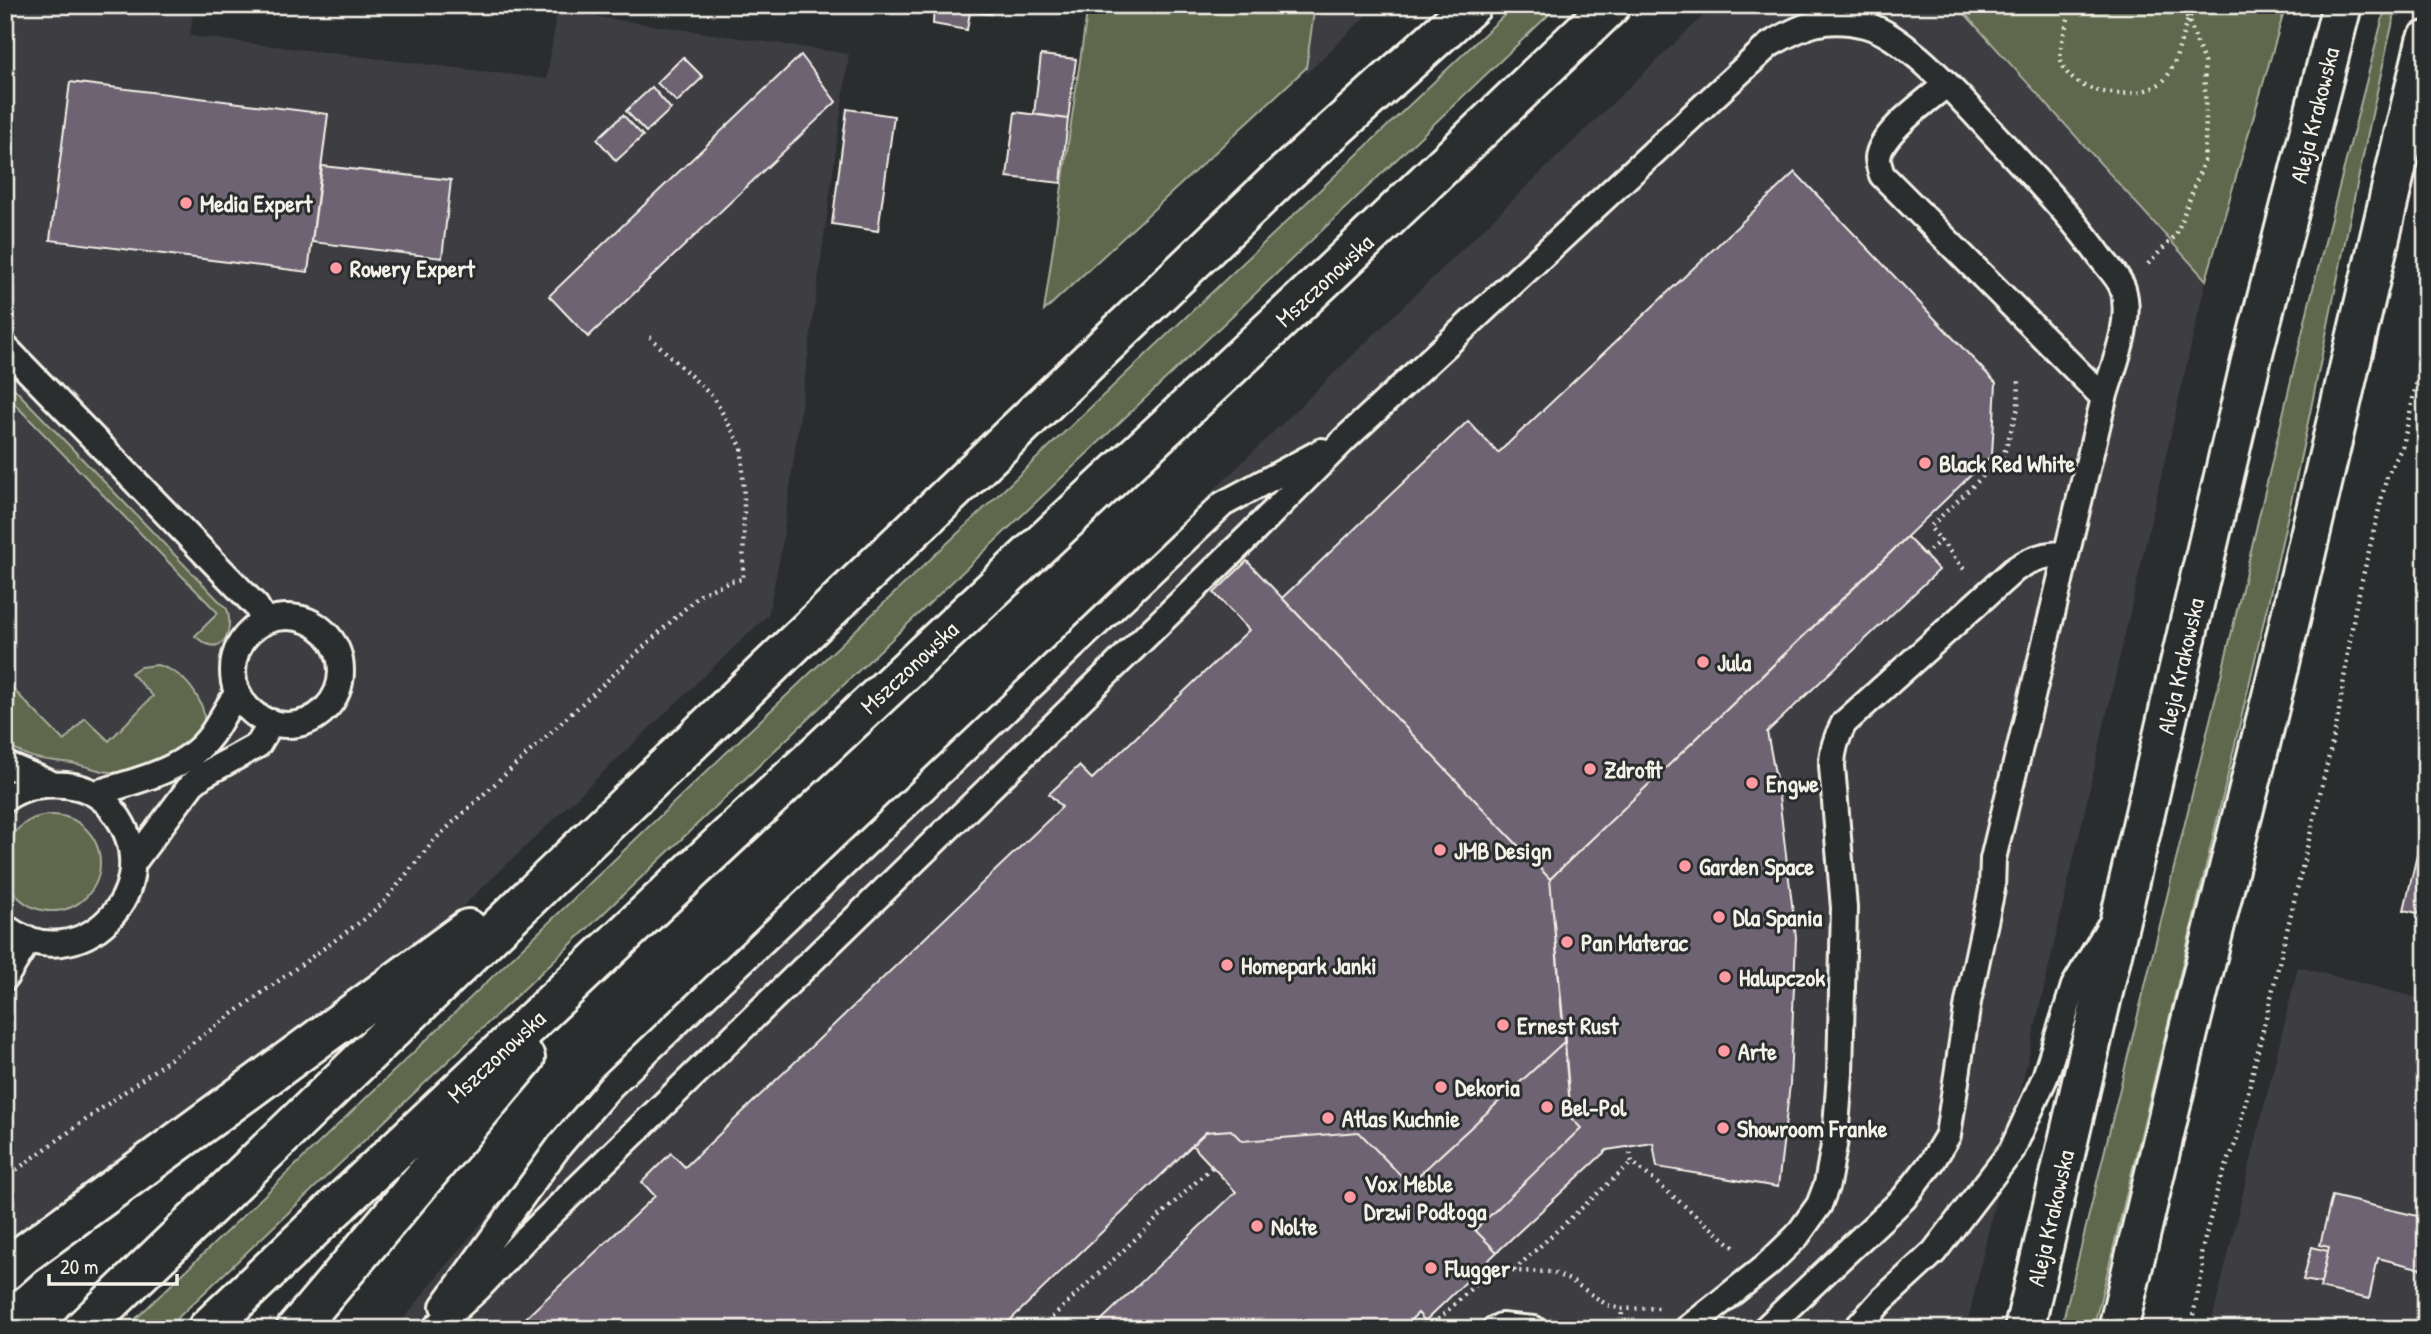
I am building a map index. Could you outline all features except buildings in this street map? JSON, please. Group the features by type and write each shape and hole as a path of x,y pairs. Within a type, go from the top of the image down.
{"main road":[{"path":"83,1329 1276,182 1472,5"},
{"name":"Mszczonowska","path":"207,1329 1333,271 1611,5"},
{"name":"Aleja Krakowska","path":"2024,1329 2251,361 2342,5"},
{"path":"2118,1329 2188,1032 2276,680 2426,41"},
{"path":"5,1271 23,1255 588,841"},
{"path":"296,1329 462,1131 666,895"}],"lane":[{"path":"434,1329 478,1289 525,1239 845,926 1250,535 1345,439 1769,45 1795,29 1819,21 1866,25 1889,35 1947,84 2072,219 2122,286 2126,303 2124,323 1993,859 1992,889 1966,1013 1948,1135 1932,1162 1904,1198 1762,1328"},
{"path":"1947,84 1911,114 1881,149 1878,166 1882,175 2104,398"},
{"path":"5,347 256,606 265,622"},
{"path":"427,1329 560,1145 611,1086 1223,503 1345,439"},
{"path":"1688,1329 1767,1265 1797,1236 1819,1205 1826,1184 1835,1140 1840,1073 1844,908 1832,750 1844,723 2014,570 2025,562 2050,554 2066,554"},
{"path":"283,617 313,624 330,639 340,659 341,677 336,694 327,708 313,719 296,724 261,719 248,708 238,693 233,676 234,658 253,629 265,622 283,617"},
{"path":"96,793 160,772 195,752 211,735 238,693"},
{"path":"133,863 192,784 203,775 258,745 272,722"},
{"path":"5,764 51,783"},
{"path":"5,799 31,785 51,783 76,786 96,793 124,824 133,863 130,884 122,903 109,920 92,933 71,941 50,943 29,940 5,927"},
{"path":"1856,1329 1882,1300 1934,1252 2012,1150 2045,1077 2074,986 2125,901"},
{"path":"5,978 29,940"},
{"path":"1495,1329 1518,1326 1534,1329"}],"path":[{"path":"2070,5 2060,53 2062,66 2085,87 2114,94 2142,92 2165,79 2179,51 2189,18 2198,5"},
{"path":"2142,269 2176,235 2204,161 2204,62 2183,5"},
{"path":"5,1178 363,920 384,902 434,840 701,594 730,581 743,579 742,448 714,398 649,337"},
{"path":"2190,1329 2203,1268 2201,1254 2218,1187 2236,1142 2337,723 2350,630 2358,596 2387,476 2403,445 2426,339"},
{"path":"1965,570 1930,527 2003,457 2018,408 2019,379"},
{"path":"1924,555 1941,540"},
{"path":"1629,1146 1632,1162 1745,1256"},
{"path":"1513,1271 1632,1162"},
{"path":"1046,1329 1047,1322 1212,1167"},
{"path":"1428,1329 1480,1280 1513,1271 1552,1272 1572,1281 1607,1305 1622,1309 1661,1308"},
{"path":"1621,1329 1622,1309"}],"shaded area":[{"path":"5,5 194,5 190,36 547,79 557,11 849,54 782,546 768,615 440,928 5,1252"},
{"path":"1315,5 1377,5 1306,74 1306,68"},
{"path":"1714,5 1957,5 2206,280 1966,1329 396,1329 442,1270 553,1139 659,1028"},
{"path":"2298,967 2426,1000 2426,1329 2210,1329"}],"green space":[{"path":"1088,5 1315,5 1306,68 1044,311"},
{"path":"1515,5 1559,5 166,1329 125,1329 687,790"},
{"path":"1957,5 2286,5 2206,280"},
{"path":"2386,5 2397,5 2369,125 2294,488 2227,780 2109,1266 2093,1329 2061,1329 2309,304"},
{"path":"5,379 227,609 228,633 221,643 208,644 195,636 218,613 5,394"},
{"path":"157,665 179,675 187,683 202,706 204,716 203,725 193,740 164,758 138,769 109,772 36,758 5,742 5,681 64,741 85,718 109,741 153,696 131,673 140,667"},
{"path":"52,815 70,818 86,829 97,845 100,863 97,881 86,897 70,908 52,911 34,908 18,897 7,881 4,863 7,845 18,829 34,818"}],"place":[{"name":"Media Expert","path":"186,203"},
{"name":"Rowery Expert","path":"336,268"},
{"name":"Black Red White","path":"1925,463"},
{"name":"Jula","path":"1703,662"},
{"name":"Zdrofit","path":"1590,769"},
{"name":"Engwe","path":"1752,783"},
{"name":"JMB Design","path":"1440,850"},
{"name":"Garden Space","path":"1685,866"},
{"name":"Dla Spania","path":"1719,917"},
{"name":"Pan Materac","path":"1567,942"},
{"name":"Homepark Janki","path":"1227,965"},
{"name":"Halupczok","path":"1725,977"},
{"name":"Ernest Rust","path":"1503,1025"},
{"name":"Arte","path":"1724,1051"},
{"name":"Dekoria","path":"1441,1087"},
{"name":"Bel-Pol","path":"1547,1107"},
{"name":"Atlas Kuchnie","path":"1328,1118"},
{"name":"Showroom Franke","path":"1723,1128"},
{"name":"Vox Meble Drzwi Podłoga","path":"1350,1197"},
{"name":"Nolte","path":"1257,1226"},
{"name":"Flugger","path":"1431,1268"}]}
